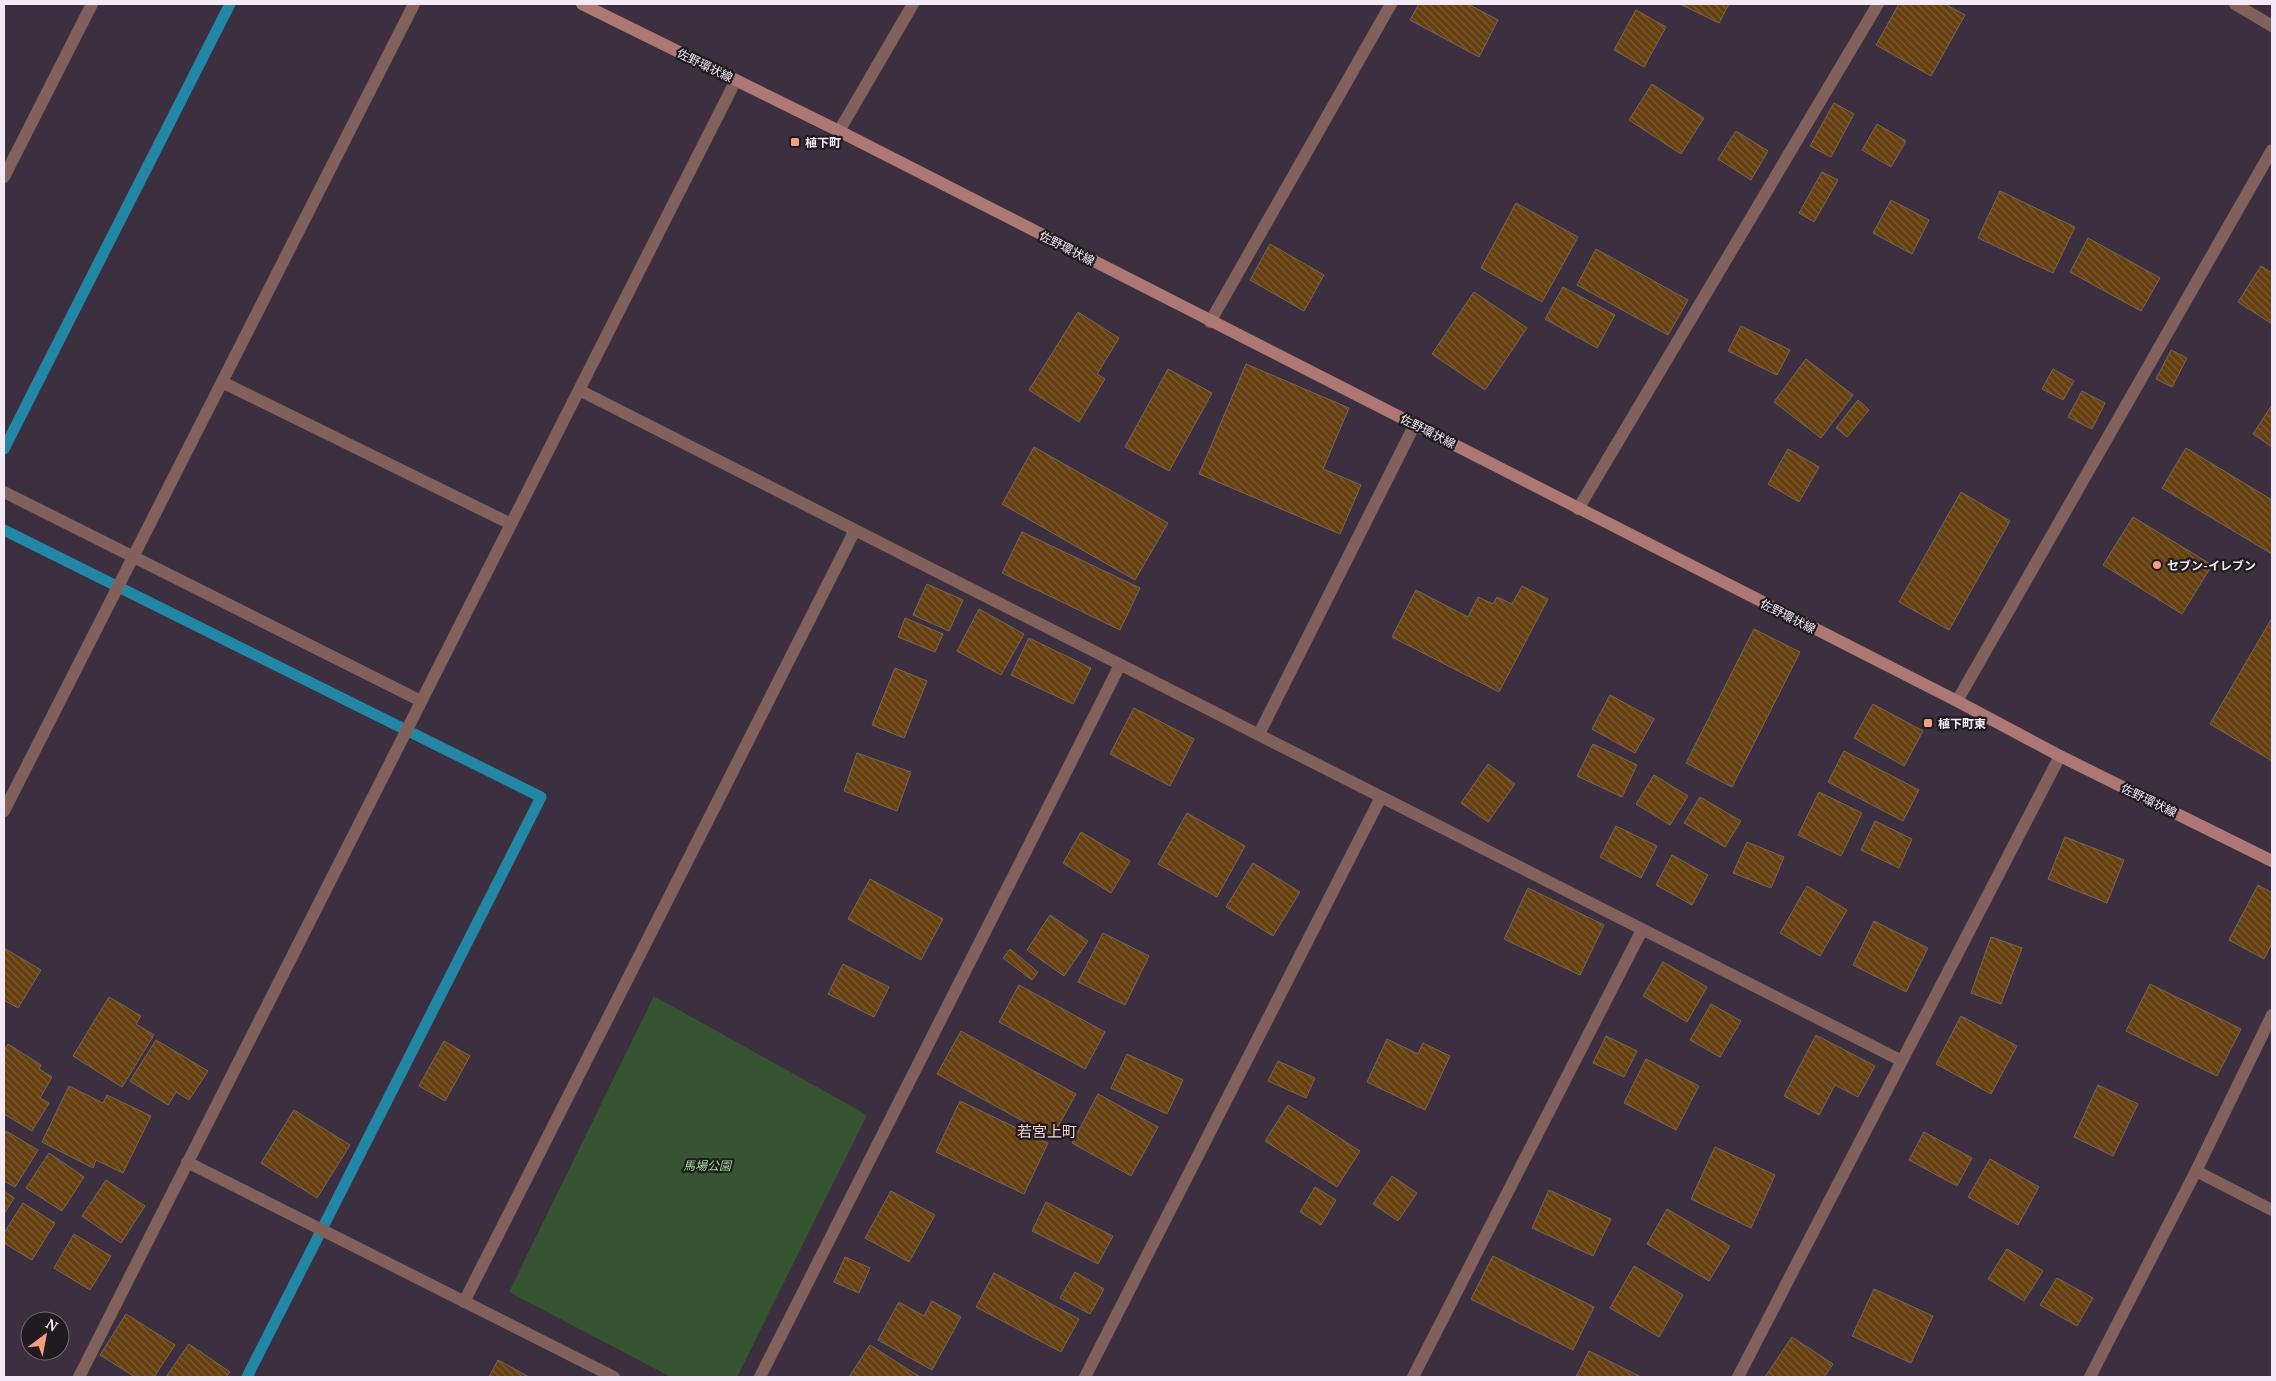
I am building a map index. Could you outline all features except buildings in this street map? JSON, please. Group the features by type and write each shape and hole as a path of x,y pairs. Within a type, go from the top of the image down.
{"main road":[{"name":"佐野環状線","path":"582,4 839,131 1210,322 1415,424 1578,509 1957,701 2060,756 2272,861"}],"street":[{"path":"4,177 7,160 92,4"},
{"path":"4,811 414,4"},
{"path":"839,131 913,4"},
{"path":"1210,322 1391,4"},
{"path":"1578,509 1878,4"},
{"path":"2235,4 2272,26"},
{"path":"79,1377 736,80"},
{"path":"1957,701 2272,150"},
{"path":"222,382 511,524"},
{"path":"578,390 1902,1061"},
{"path":"1259,734 1415,424"},
{"path":"4,492 421,701"},
{"path":"464,1302 855,530"},
{"path":"760,1377 1120,665"},
{"path":"1738,1377 2060,756"},
{"path":"1085,1377 1381,797"},
{"path":"1413,1377 1642,930"},
{"path":"2090,1377 2196,1171 2272,1015"},
{"path":"187,1162 614,1377"},
{"path":"2196,1171 2272,1210"}],"green space":[{"name":"馬場公園","path":"654,996 867,1115 737,1377 671,1377 509,1292"}],"waterway":[{"path":"4,449 230,4"},
{"path":"4,530 541,797 247,1377"}],"place":[{"name":"植下町","path":"795,142"},
{"name":"セブン-イレブン","path":"2157,565"},
{"name":"植下町東","path":"1928,723"}],"district":[{"name":"若宮上町","path":"1047,1131"}]}
